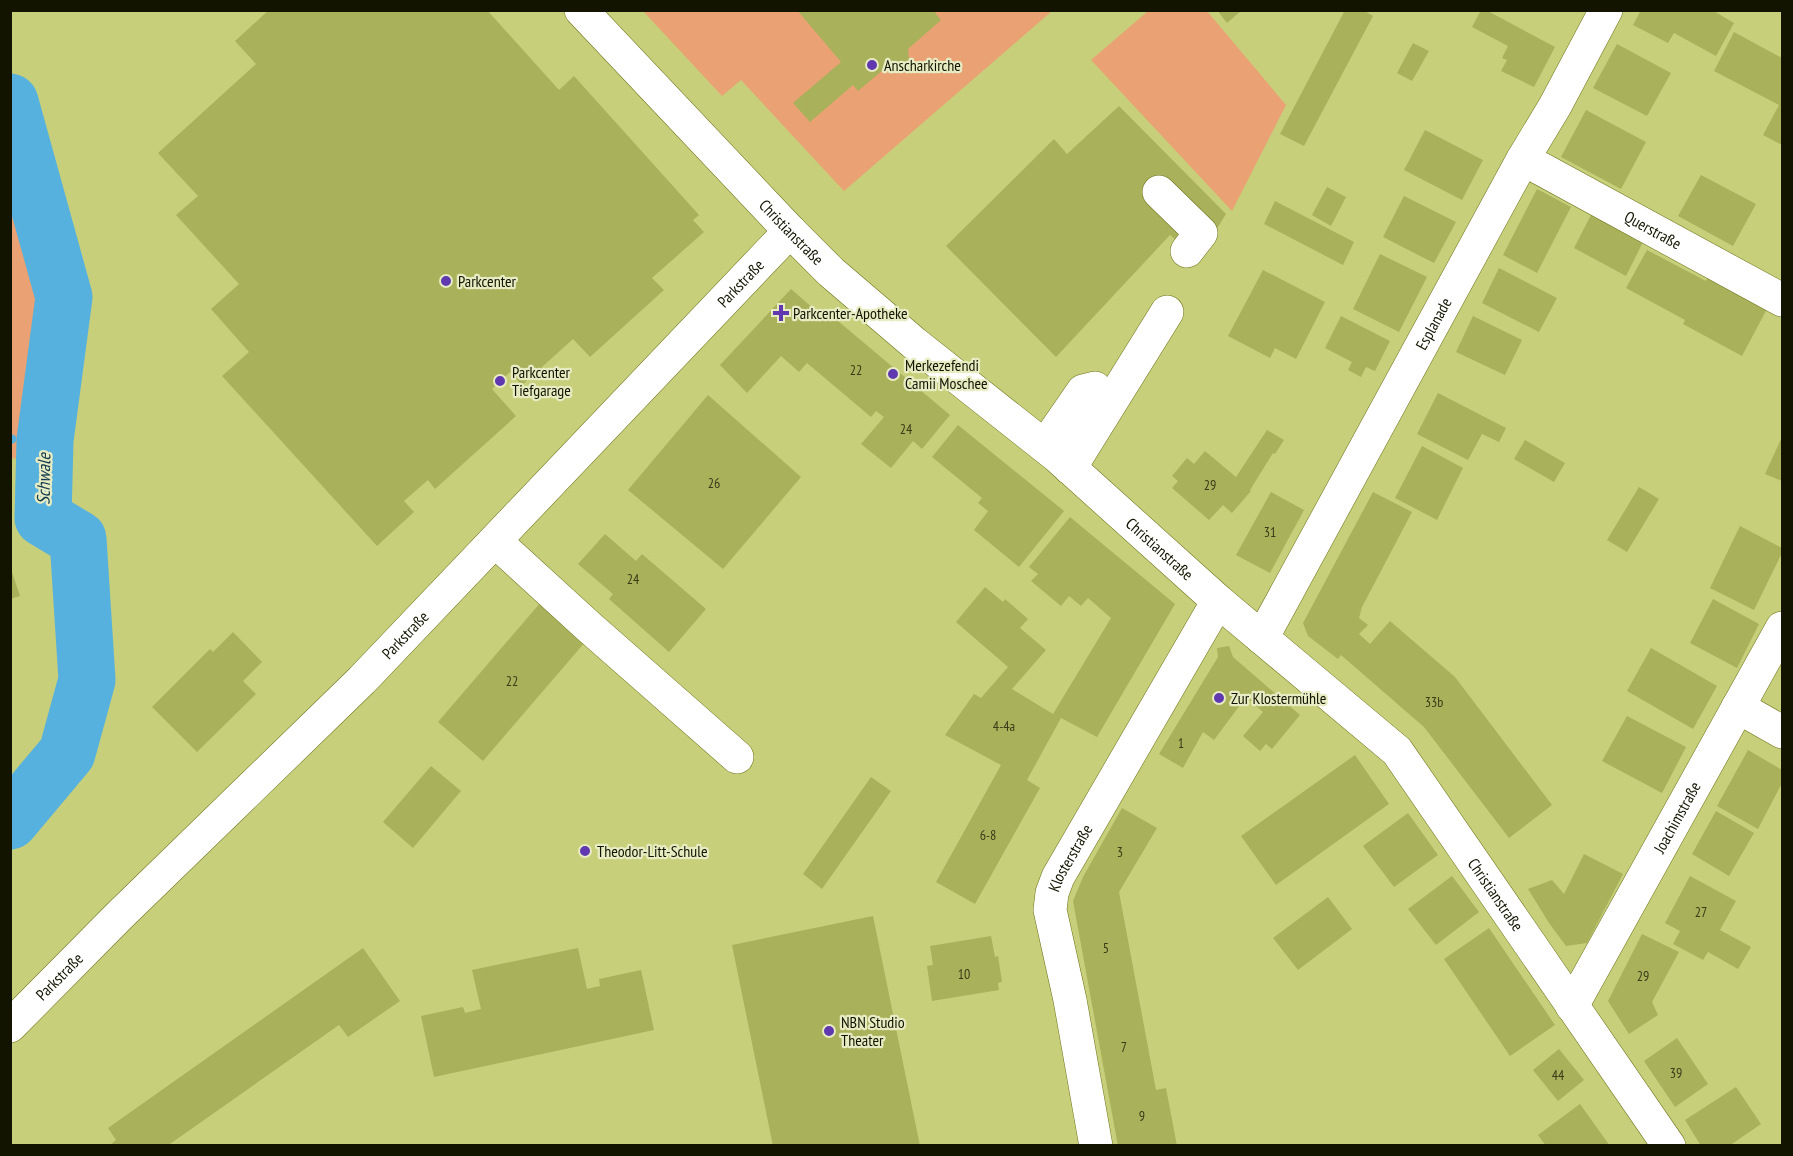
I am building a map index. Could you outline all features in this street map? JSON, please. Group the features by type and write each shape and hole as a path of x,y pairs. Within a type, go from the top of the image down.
{"street":[{"name":"Christianstraße","path":"581,10 831,272 897,329 1057,457 1218,601 1396,751 1669,1146"},
{"name":"Esplanade","path":"1262,638 1606,10"},
{"name":"Querstraße","path":"1523,159 1782,300"},
{"path":"1159,192 1201,233 1187,251"},
{"name":"Parkstraße","path":"10,1026 362,680 790,231"},
{"path":"1057,457 1167,312"},
{"path":"495,541 737,756"},
{"name":"Klosterstraße","path":"1096,1146 1070,1000 1050,910 1052,893 1058,877 1218,601"},
{"name":"Joachimstraße","path":"1572,1006 1782,628"},
{"path":"1738,707 1782,732"}],"shaded area":[{"path":"643,11 1052,11 844,191 741,80 722,96"},
{"path":"1148,11 1207,11 1286,105 1232,211 1091,60"},
{"path":"10,147 45,304 34,399 20,459 10,458"}],"building":[{"name":"Parkcenter","path":"269,10 487,10 559,90 574,76 699,215 693,220 704,232 652,278 664,290 590,357 573,339 522,385 510,372 492,389 516,416 435,489 428,480 404,501 414,512 377,546 222,376 249,352 211,309 239,284 176,215 198,196 158,153 256,64 235,41"},
{"name":"Anscharkirche","path":"797,10 933,10 941,20 908,49 909,59 904,67 894,71 884,69 858,91 853,85 810,122 793,103 841,62"},
{"path":"1217,10 1242,10 1227,23"},
{"path":"1345,10 1363,10 1373,16 1304,146 1280,134"},
{"path":"1481,10 1486,10 1555,47 1534,87 1501,71 1507,60 1502,58 1508,46 1472,27"},
{"path":"1641,10 1712,10 1734,23 1716,56 1674,33 1668,43 1633,25"},
{"path":"1734,32 1782,58 1782,145 1763,135 1779,105 1714,71"},
{"path":"1413,43 1429,51 1412,81 1397,73"},
{"path":"1617,44 1671,73 1647,116 1593,88"},
{"path":"1119,106 1226,214 1198,259 1170,235 1056,357 946,246 1054,139 1067,154"},
{"path":"1586,110 1646,142 1621,189 1561,157"},
{"path":"1425,130 1483,160 1462,200 1404,170"},
{"path":"1701,175 1756,204 1733,246 1678,216"},
{"path":"1327,187 1346,197 1331,226 1312,215"},
{"path":"1537,189 1571,207 1537,273 1503,255"},
{"path":"1404,196 1456,222 1434,263 1383,237"},
{"path":"1275,201 1354,242 1343,265 1264,224"},
{"path":"1592,213 1644,240 1626,276 1574,248"},
{"path":"1647,250 1706,281 1709,276 1768,307 1742,356 1683,324 1685,320 1626,288"},
{"path":"1380,254 1427,277 1399,332 1353,309"},
{"path":"1499,268 1557,298 1539,332 1482,303"},
{"path":"1263,270 1325,302 1296,359 1275,348 1270,358 1228,336"},
{"path":"791,289 822,316 826,311 950,415 922,449 913,441 891,468 861,444 884,417 876,411 871,417 807,363 799,372 781,356 747,393 720,365"},
{"path":"1341,316 1390,341 1375,371 1366,367 1361,377 1348,370 1352,362 1325,348"},
{"path":"1473,316 1522,340 1505,375 1456,352"},
{"path":"1438,393 1506,428 1499,442 1482,434 1468,460 1417,434"},
{"path":"708,395 801,477 723,569 628,490"},
{"path":"958,425 1064,511 1019,567 974,530 988,511 978,503 982,498 932,457"},
{"path":"1267,430 1284,440 1275,454 1273,453 1251,491 1232,513 1223,505 1209,520 1172,488 1178,481 1172,476 1187,458 1194,464 1205,451 1236,477"},
{"path":"1782,437 1782,481 1765,474"},
{"path":"1525,440 1565,463 1554,482 1514,459"},
{"path":"1422,446 1463,468 1437,520 1395,498"},
{"path":"1639,487 1659,499 1627,552 1607,540"},
{"path":"1271,492 1304,510 1270,573 1236,555"},
{"path":"1373,492 1412,512 1362,607 1359,618 1368,625 1359,634 1370,644 1390,621 1455,677 1552,805 1509,838 1424,727 1341,655 1338,659 1308,636 1303,623"},
{"path":"1070,517 1175,604 1097,737 1061,718 1027,780 1040,788 975,904 936,882 1001,765 945,735 974,694 981,698 1008,667 956,622 985,587 1003,602 1005,599 1028,619 1020,628 1046,650 1012,689 1053,714 1111,618 1088,598 1081,606 1069,596 1061,606 1031,581 1038,574 1029,567"},
{"path":"1740,526 1782,548 1782,553 1754,610 1710,588"},
{"path":"605,534 636,561 642,554 706,609 669,652 609,599 613,594 578,564"},
{"path":"10,566 20,596 10,599"},
{"path":"1713,599 1759,624 1737,668 1690,643"},
{"path":"541,602 586,641 483,761 438,722"},
{"path":"233,632 262,662 243,681 256,694 197,752 152,707 210,649 213,652"},
{"path":"1229,646 1233,657 1300,715 1272,749 1266,744 1260,751 1243,736 1263,712 1246,697 1214,740 1203,732 1183,768 1159,754 1218,657 1217,648"},
{"path":"1651,648 1717,686 1693,729 1627,691"},
{"path":"1627,716 1686,747 1662,793 1602,761"},
{"path":"1748,750 1782,770 1782,783 1758,829 1717,806"},
{"path":"1355,755 1389,804 1276,885 1241,836"},
{"path":"431,766 461,791 413,848 383,822"},
{"path":"871,777 891,791 822,889 803,874"},
{"path":"1122,808 1157,828 1119,892 1156,1090 1166,1088 1177,1146 1118,1146 1073,901 1083,877"},
{"path":"1716,811 1754,833 1729,876 1692,854"},
{"path":"1408,813 1438,855 1394,887 1363,846"},
{"path":"1584,854 1623,874 1587,943 1566,946 1528,889 1552,880 1564,894"},
{"path":"1452,876 1479,912 1436,945 1408,909"},
{"path":"1690,876 1736,901 1720,930 1751,947 1738,969 1708,952 1703,960 1673,944 1680,931 1665,923"},
{"path":"1328,897 1352,929 1298,970 1273,938"},
{"path":"873,916 920,1146 773,1146 732,945"},
{"path":"1489,928 1555,1025 1510,1056 1444,959"},
{"path":"1642,934 1679,952 1652,1002 1658,1015 1629,1034 1608,1001"},
{"path":"991,936 995,957 998,956 1002,982 998,983 999,990 932,1001 927,966 933,965 930,946"},
{"path":"363,948 400,1001 348,1037 339,1025 167,1146 109,1146 116,1140 108,1128"},
{"path":"578,948 587,989 600,986 599,979 641,970 654,1030 434,1077 421,1016 463,1007 465,1013 481,1009 472,970"},
{"path":"1677,1038 1708,1084 1675,1107 1644,1061"},
{"path":"1559,1049 1584,1080 1558,1101 1533,1070"},
{"path":"1736,1087 1761,1124 1729,1146 1701,1146 1685,1120"},
{"path":"1580,1104 1610,1146 1546,1146 1538,1135"}],"waterway":[{"name":"Schwale","path":"10,102 64,297 45,440 43,518 78,539 87,680 67,753 10,821"}],"place":[{"name":"Anscharkirche","path":"872,65"},
{"name":"Parkcenter","path":"446,281"},
{"name":"Parkcenter-Apotheke","path":"781,313"},
{"name":"Merkezefendi Camii Moschee","path":"893,374"},
{"name":"Parkcenter Tiefgarage","path":"500,381"},
{"name":"Zur Klostermühle","path":"1219,698"},
{"name":"Theodor-Litt-Schule","path":"585,851"},
{"name":"NBN Studio Theater","path":"829,1031"}]}
